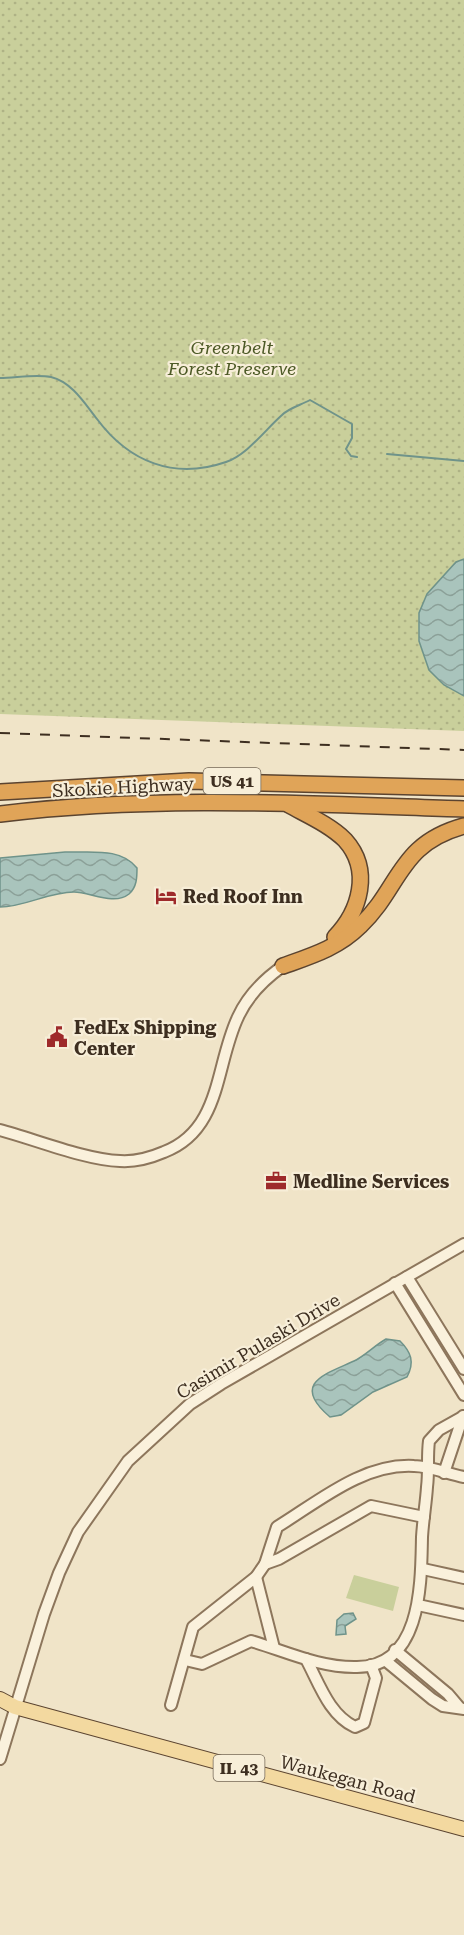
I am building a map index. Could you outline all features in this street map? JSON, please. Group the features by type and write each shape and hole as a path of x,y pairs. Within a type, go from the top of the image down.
{"highway":[{"name":"Skokie Highway","path":"0,792 189,781 464,788"},
{"name":"Skokie Highway","path":"0,814 176,803 287,803 464,809"},
{"path":"282,966 334,937 346,925 356,907 361,874 345,841 330,829 287,803"},
{"path":"282,966 333,948 361,926 410,858 433,838 464,826"}],"main road":[{"name":"Waukegan Road","path":"0,1699 15,1707 464,1829"},
{"name":"Waukegan Road","path":"0,1709 15,1707"}],"street":[{"path":"0,1130 118,1161 140,1160 177,1148 207,1116 237,1018 264,979 282,966"},
{"name":"Casimir Pulaski Drive","path":"0,1759 58,1573 78,1532 128,1461 190,1404 213,1389 464,1244"},
{"path":"407,1276 464,1369"},
{"path":"395,1283 464,1395"},
{"path":"185,1660 202,1664 251,1641 306,1659 339,1666 359,1668 387,1660 406,1637 418,1605 423,1569 429,1441 439,1430 464,1416"},
{"path":"444,1473 464,1416"},
{"path":"171,1705 193,1628 256,1577 265,1564 277,1527 352,1481 372,1472 397,1466 417,1466 464,1477"},
{"path":"265,1564 279,1559 371,1506 424,1517"},
{"path":"423,1569 464,1578"},
{"path":"256,1577 274,1648"},
{"path":"418,1605 464,1615"},
{"path":"395,1650 461,1708"},
{"path":"306,1659 335,1713 342,1721 355,1727 364,1723 376,1678 371,1665"},
{"path":"387,1660 432,1699 443,1706 461,1708"},
{"path":"432,1699 440,1688"}],"green space":[{"name":"Greenbelt Forest Preserve","path":"0,0 464,0 464,731 0,714"},
{"path":"354,1575 399,1587 393,1611 346,1598"}],"water":[{"path":"464,559 464,696 444,685 429,670 419,641 419,613 427,594 456,562"},
{"path":"65,852 104,852 123,857 137,868 134,888 129,894 116,899 74,892 0,907 0,858"},
{"path":"386,1339 400,1341 407,1349 411,1358 411,1367 407,1377 373,1392 341,1415 330,1417 313,1396 316,1381 333,1370 358,1359"},
{"path":"353,1613 356,1619 345,1626 346,1634 336,1635 337,1620 344,1614"}],"waterway":[{"path":"0,378 38,376 59,380 77,394 123,446 138,456 171,468 207,467 234,459 285,413 310,400 352,424 352,438 346,449 351,456 357,457"},
{"path":"387,454 464,461"}],"railway":[{"path":"0,733 464,750"}],"place":[{"name":"Red Roof Inn","path":"166,896"},
{"name":"FedEx Shipping Center","path":"57,1037"},
{"name":"Medline Services","path":"276,1181"}]}
